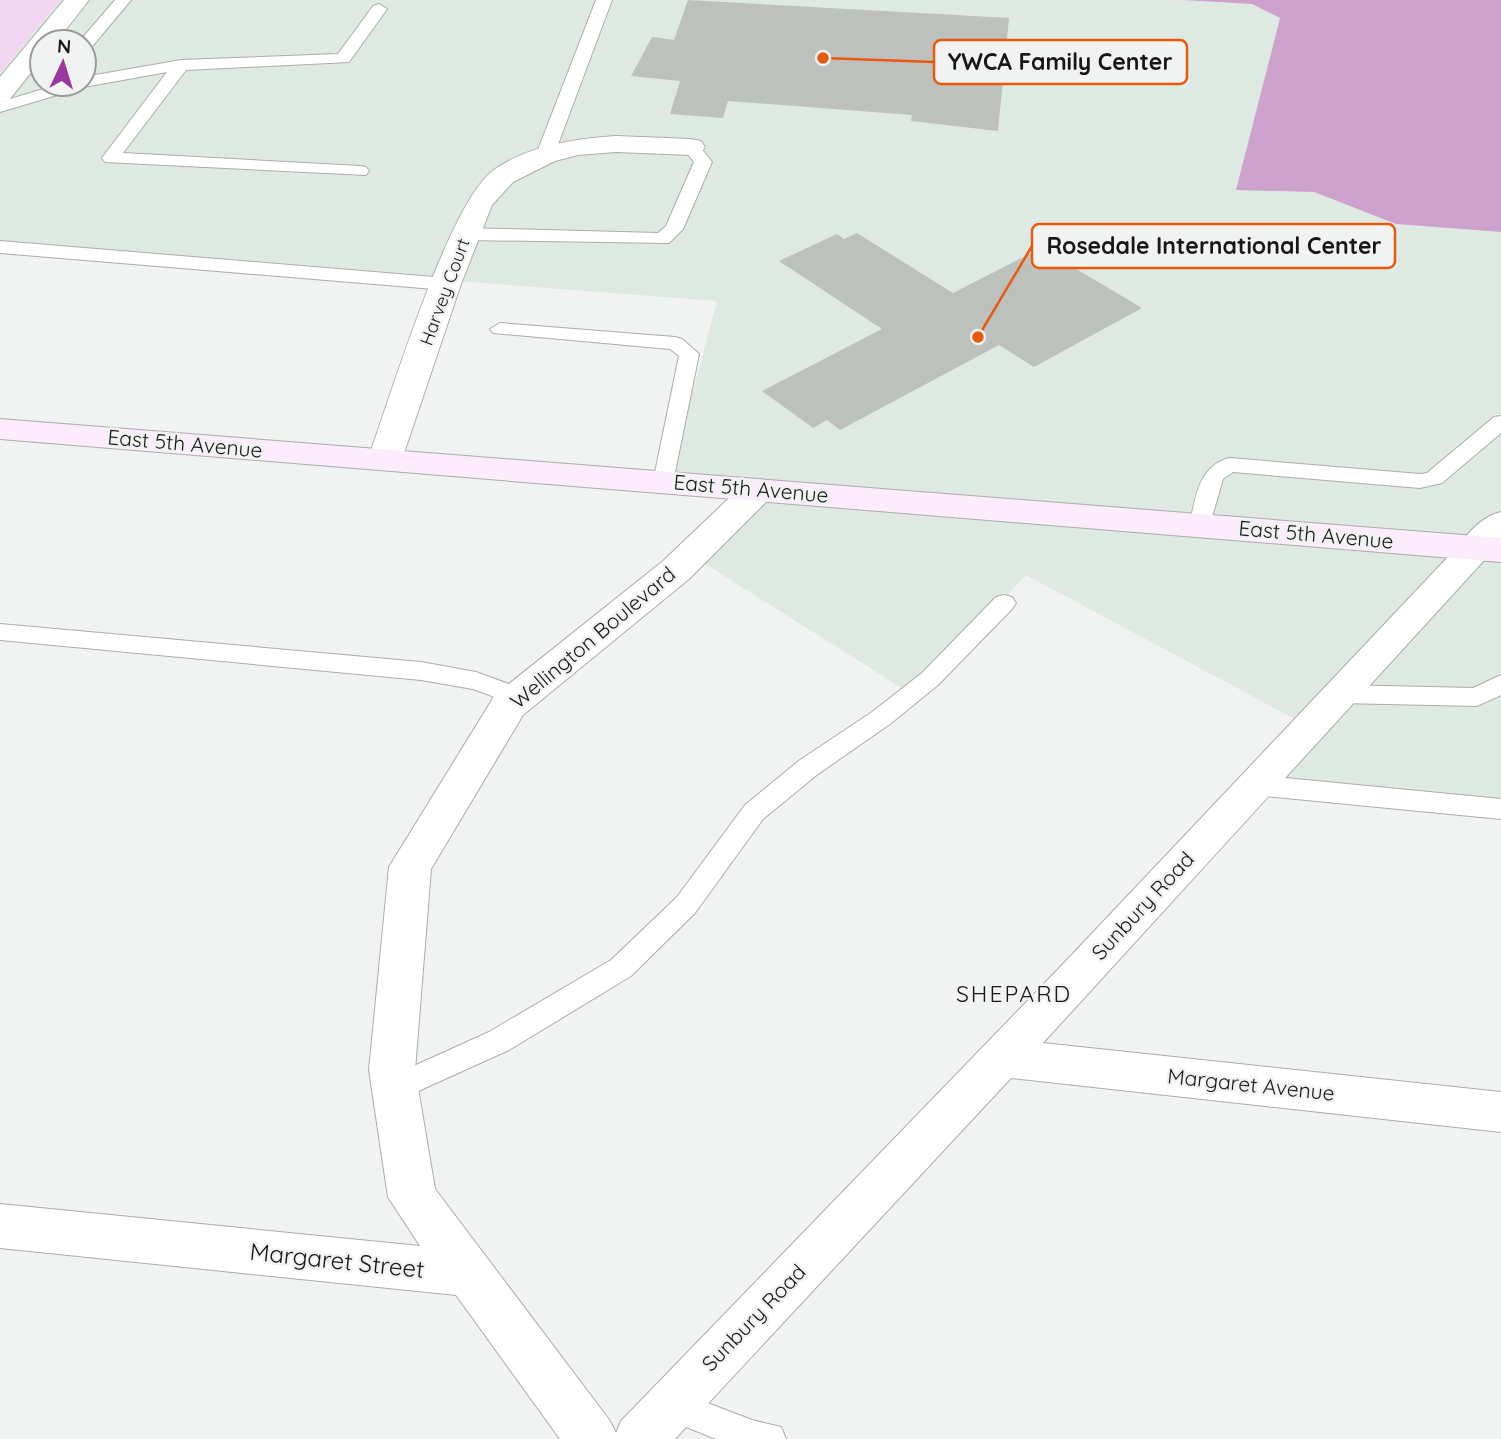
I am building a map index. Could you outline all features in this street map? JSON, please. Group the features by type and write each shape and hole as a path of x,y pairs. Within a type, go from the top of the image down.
{"main road":[{"name":"East 5th Avenue","path":"0,429 1200,526 1493,540"}],"street":[{"path":"0,94 76,0"},
{"name":"Harvey Court","path":"385,460 446,284 479,203 503,176 544,155 578,147 616,144 691,147"},
{"name":"Wellington Boulevard","path":"470,1274 412,1197 392,1070 410,867 509,705 676,570 758,490"},
{"name":"Sunbury Road","path":"639,1439 1340,694 1493,540"},
{"name":"Margaret Avenue","path":"1000,1058 1501,1112"},
{"name":"Margaret Street","path":"0,1226 470,1274"},
{"path":"470,1274 592,1439"}],"lane":[{"path":"98,30 124,0"},
{"path":"544,155 604,0"},
{"path":"98,80 181,65 344,60 379,9"},
{"path":"181,65 111,158 360,171"},
{"path":"0,107 28,96"},
{"path":"467,234 662,239 674,229 704,162 691,147"},
{"path":"0,247 446,284"},
{"path":"500,329 675,343 689,354 664,482"},
{"path":"1200,526 1213,476 1220,468 1229,465 1420,481 1434,478 1501,422"},
{"path":"395,1088 499,1041 621,968 686,905 754,812 809,767 881,718 930,680 1004,603"},
{"path":"0,632 421,671 476,681 519,697"},
{"path":"1340,694 1478,697 1501,684"},
{"path":"1255,785 1501,809"},
{"path":"671,1405 752,1437 769,1439"}],"shaded area":[{"path":"0,0 60,0 37,28 28,28 28,39 0,73"},
{"path":"60,0 1182,0 1252,4 1280,17 1237,189 1314,192 1396,224 1501,232 1501,807 1254,784 1304,724 1026,575 913,695 685,551 749,484 670,478 717,301 0,246 0,73 28,39 28,98 98,98 98,28 37,28"},
{"path":"1182,0 1501,0 1501,232 1396,224 1314,192 1236,190 1280,18 1252,4"}],"building":[{"path":"688,0 1009,18 998,131 911,121 912,115 728,101 723,118 670,114 680,81 631,76 652,37 674,40"},
{"path":"857,233 953,293 1041,248 1142,308 1034,367 999,345 840,430 827,420 813,428 762,391 882,329 779,261 837,234 844,239"}],"place":[{"name":"YWCA Family Center","path":"823,58"},
{"name":"Rosedale International Center","path":"978,337"}],"district":[{"name":"SHEPARD","path":"1014,994"}]}
